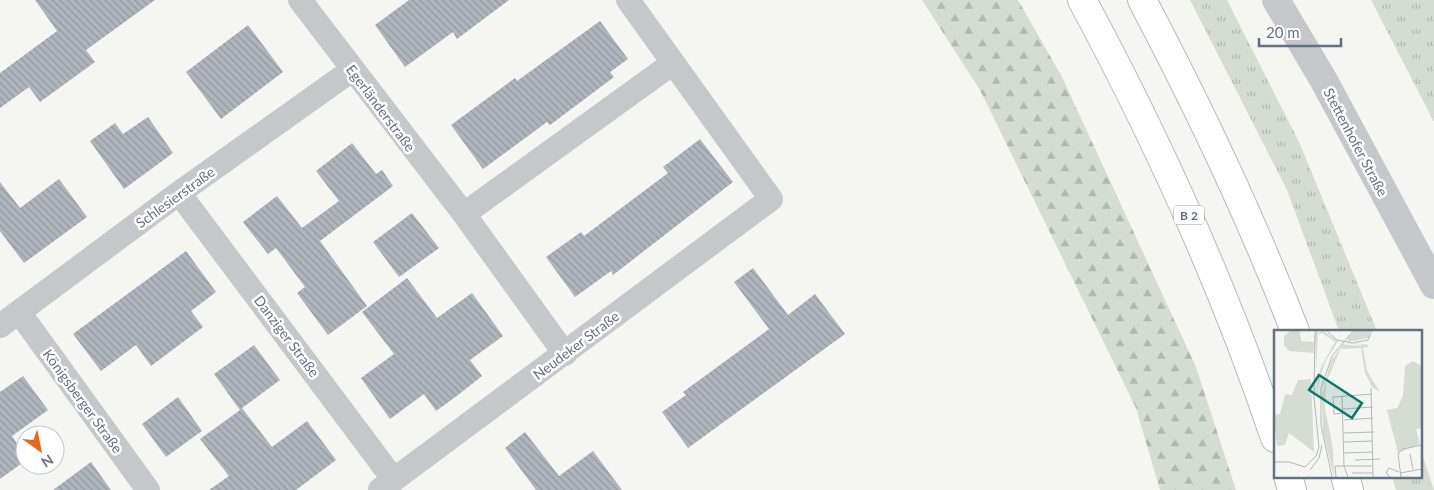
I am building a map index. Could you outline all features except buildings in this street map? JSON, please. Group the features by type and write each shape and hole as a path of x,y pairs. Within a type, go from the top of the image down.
{"highway":[{"name":"B 2","path":"1082,0 1148,126 1213,268 1274,435"},
{"path":"1142,0 1195,99 1227,168 1295,330"}],"street":[{"name":"Egerländerstraße","path":"300,0 464,214 565,354"},
{"path":"464,214 673,63 628,0"},
{"name":"Stettenhofer Straße","path":"1276,0 1322,79 1434,285"},
{"name":"Neudeker Straße","path":"387,485 771,199 673,63"},
{"name":"Schlesierstraße","path":"0,326 180,193 352,70"},
{"name":"Danziger Straße","path":"180,193 387,485"},
{"name":"Königsberger Straße","path":"19,312 148,490"}],"green space":[{"path":"922,0 1018,0 1061,75 1196,367 1236,490 1160,490 1136,408 980,90"},
{"path":"1190,0 1227,0 1300,144 1377,330 1339,330 1287,190"},
{"path":"1371,0 1434,0 1434,122"},
{"path":"1422,454 1434,490 1396,490 1393,478 1422,478"}]}
